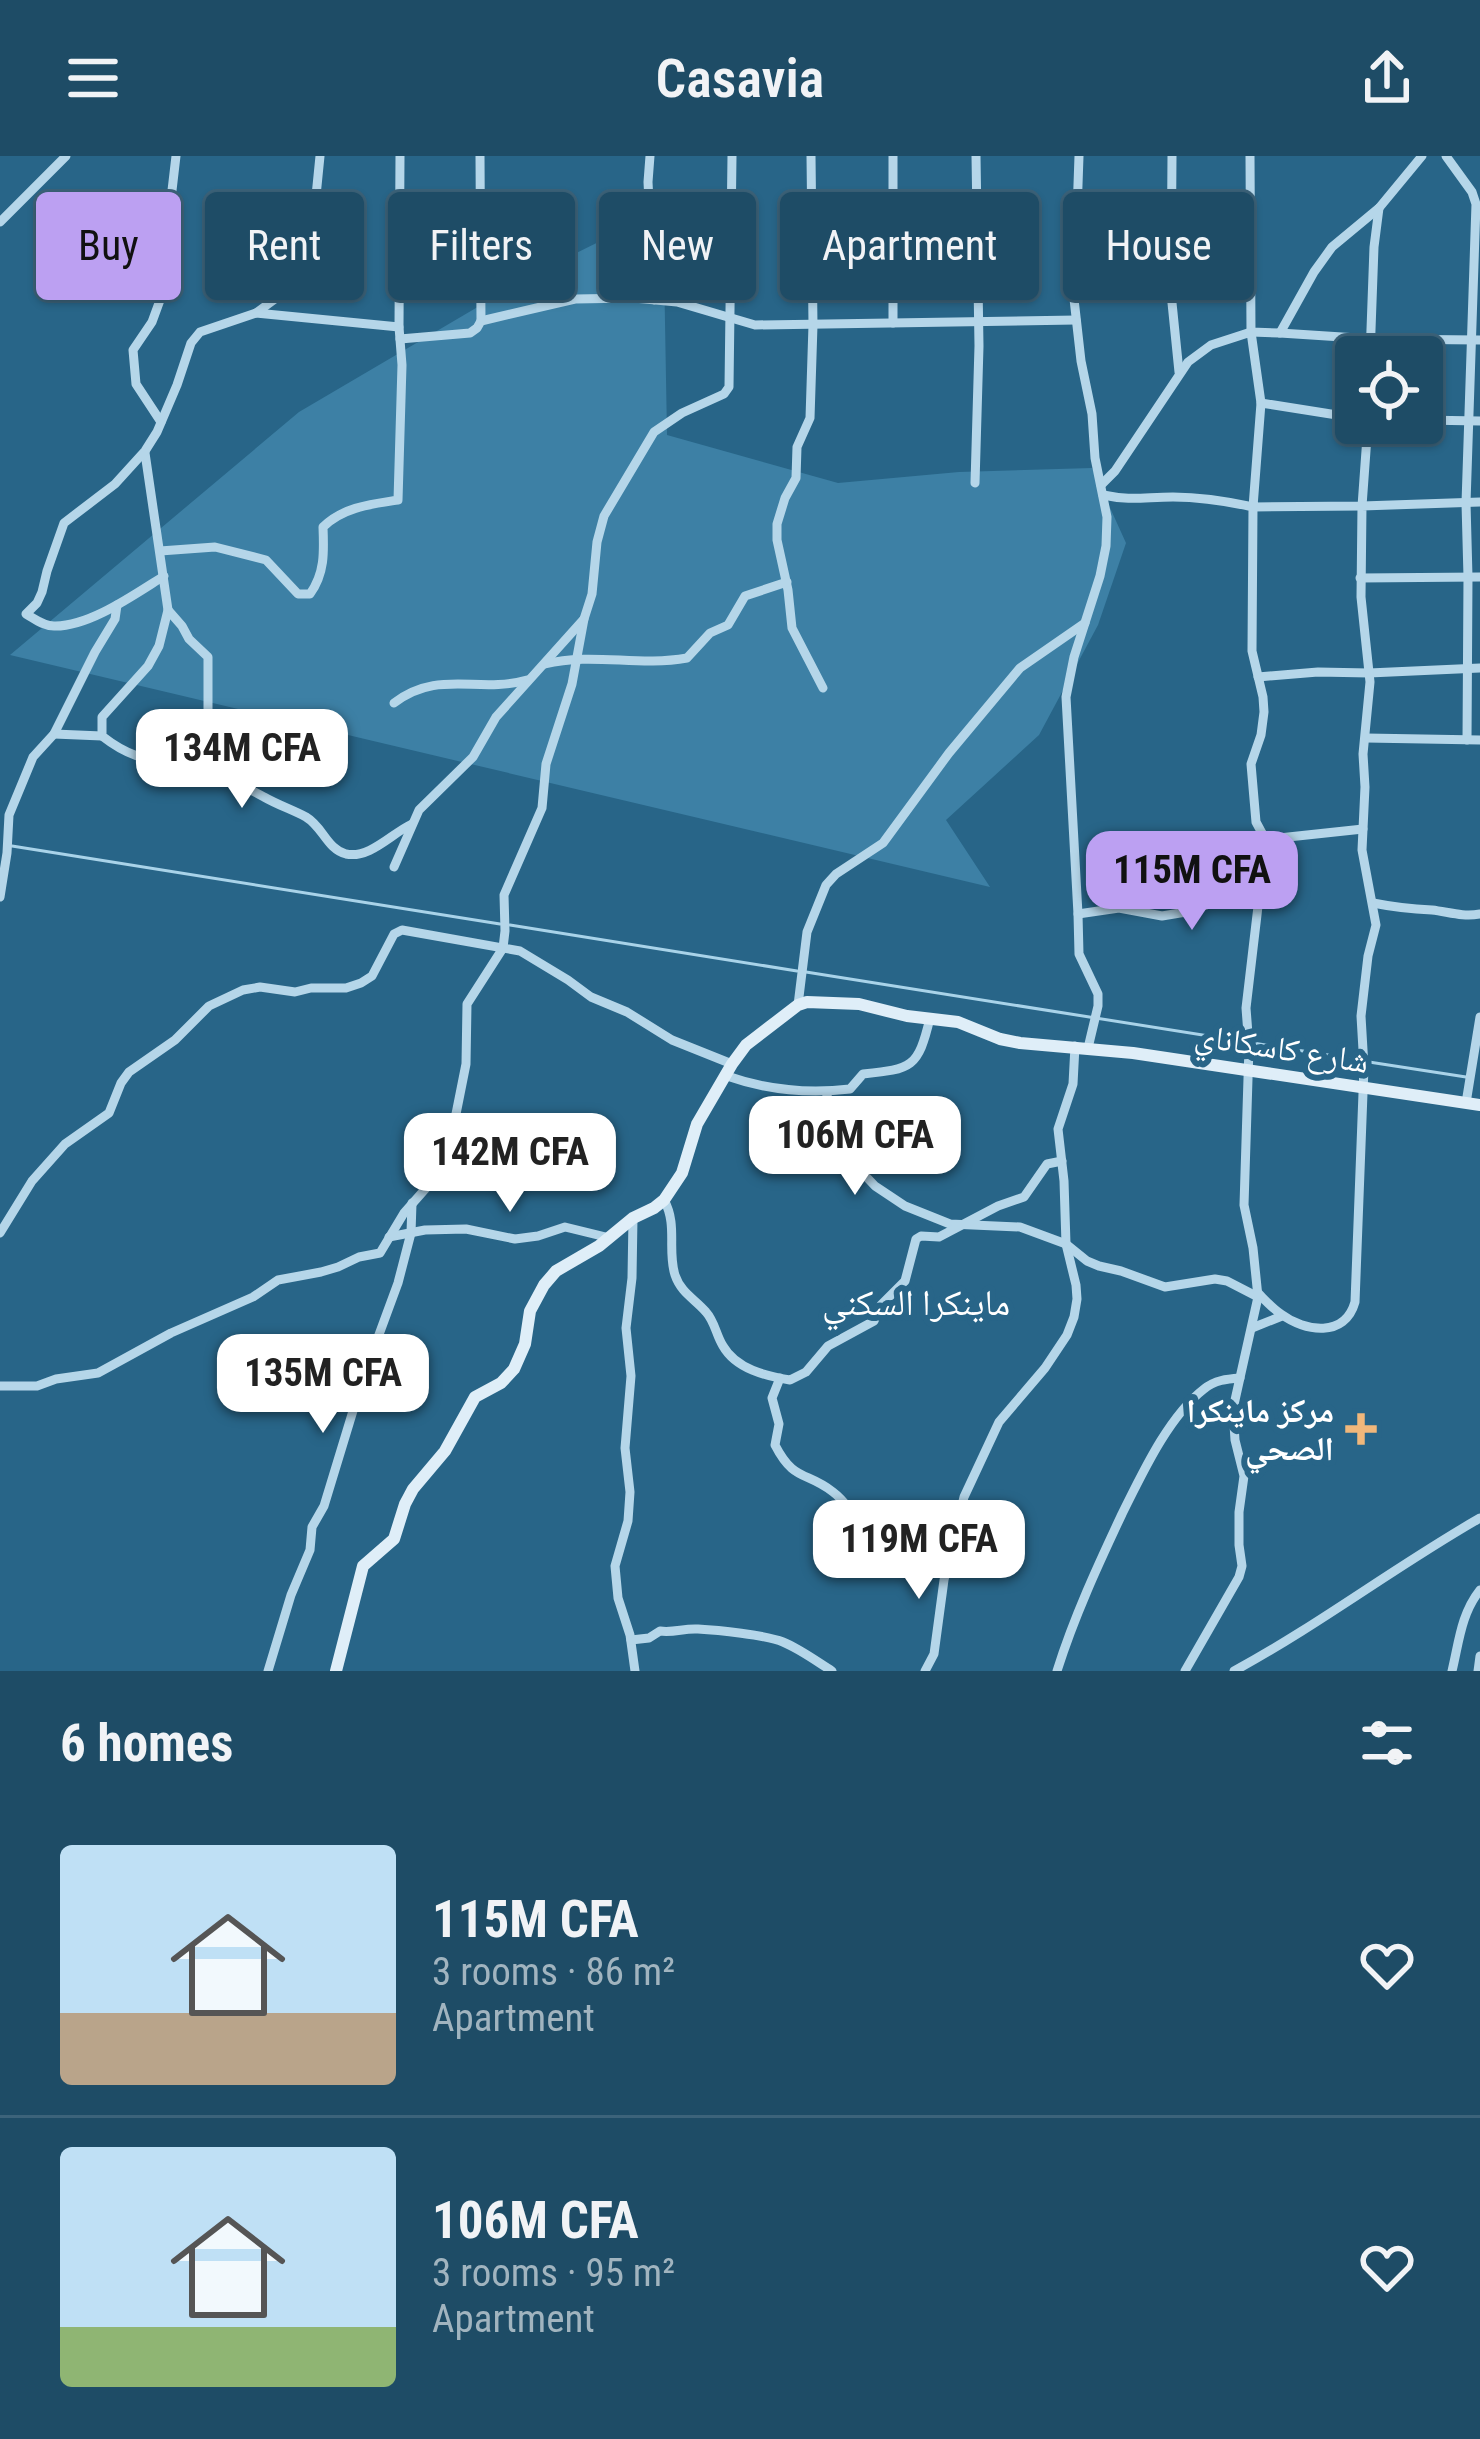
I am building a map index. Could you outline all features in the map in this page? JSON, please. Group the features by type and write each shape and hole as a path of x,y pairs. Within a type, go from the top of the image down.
{"street":[{"path":"0,223 66,156"},
{"path":"161,422 136,384 134,350 163,292 160,250 176,156"},
{"path":"164,576 117,605 73,623 54,626 26,614 43,592 64,523 115,484 145,451 200,332 256,313 294,285 310,256 320,156"},
{"path":"160,551 214,547 266,560 298,595 310,594 324,562 323,527 335,515 398,500 400,156"},
{"path":"256,313 399,333 470,333 481,321 480,156"},
{"path":"650,156 651,192"},
{"path":"0,1386 37,1386 98,1373 253,1297 278,1280 338,1268 359,1256 380,1253 427,1186 442,1138 456,1114 466,1064 467,1004 502,948 504,895 542,808 546,764 566,709 604,515 649,438 674,417 728,391 732,156"},
{"path":"811,156 810,418 796,447 796,478 777,524 777,540 792,628 823,688"},
{"path":"893,156 893,323"},
{"path":"975,483 976,156"},
{"path":"925,1671 934,1654 944,1580 964,1497 999,1422 1031,1388 1067,1335 1077,1300 1066,1244 1058,1129 1098,994 1079,953 1066,697 1100,576 1107,517 1076,320 1079,156"},
{"path":"1172,156 1171,293 1179,371"},
{"path":"1185,1671 1240,1577 1244,1476 1233,1409 1258,1295 1244,1205 1250,1047 1246,1008 1264,841 1256,822 1251,764 1264,712 1252,651 1253,508 1261,403 1251,332 1250,156"},
{"path":"1280,333 1332,247 1379,208 1422,156"},
{"path":"1446,156 1478,204 1474,421 1466,502 1474,577 1474,667 1467,740"},
{"path":"1373,336 1379,208"},
{"path":"481,321 575,299 599,299"},
{"path":"655,300 705,308 755,326 1076,320"},
{"path":"1102,490 1179,371 1211,345 1251,332 1335,337"},
{"path":"1443,340 1476,340"},
{"path":"1261,403 1335,415"},
{"path":"1443,420 1474,421"},
{"path":"826,1092 856,1167 905,1206 960,1225 1011,1225 1066,1244 1087,1261 1165,1287 1227,1281 1258,1295 1282,1316 1322,1330 1345,1322 1355,1302 1361,1016 1376,925 1362,850 1369,673 1360,578 1366,444"},
{"path":"102,736 102,716 148,666 159,646 168,610 145,451"},
{"path":"1102,490 1129,501 1213,499 1253,508 1480,502"},
{"path":"1107,517 1129,501"},
{"path":"1360,578 1474,577"},
{"path":"545,664 576,658 640,663 687,658 710,633 728,625 745,596 787,582"},
{"path":"0,897 9,815 26,772 54,734 116,619 117,605"},
{"path":"168,610 208,657 208,728 222,775"},
{"path":"394,867 418,810 472,757 489,725 584,619"},
{"path":"336,1671 363,1566 394,1539 413,1489 446,1451 475,1397 501,1383 514,1369 525,1344 530,1311 549,1278 664,1200 682,1173 697,1124 746,1045 798,1005 807,932 826,885 883,842 1020,668 1084,623"},
{"path":"1258,677 1474,667"},
{"path":"394,703 437,683 509,685 531,678"},
{"path":"54,734 102,736 140,759 192,765 222,775 310,819 330,844 346,854 372,849 412,824"},
{"path":"1366,738 1480,740"},
{"path":"1264,841 1363,829"},
{"path":"1078,914 1119,908 1162,916 1186,912 1238,894 1263,862"},
{"path":"1373,903 1405,910 1480,914"},
{"path":"0,1233 32,1181 65,1144 109,1113 129,1072 175,1040 209,1006 260,987 295,992 361,983 372,976 394,934 402,930 520,951 591,997 729,1070 779,1089 850,1089 863,1074 890,1073 921,1052 930,1018"},
{"name":"شارع كاسكاناي","path":"798,1005 859,1004 958,1022 1000,1039 1473,1104"},
{"path":"1473,1104 1480,1017"},
{"path":"664,1200 673,1220 674,1271 682,1288 706,1311 723,1347 747,1368 797,1378 828,1346 874,1322 881,1305 905,1281 916,1239 939,1237 1024,1197 1047,1164 1062,1161"},
{"path":"268,1671 290,1595 310,1550 312,1527 324,1506 398,1282 411,1233 412,1203"},
{"path":"634,1218 626,1328 631,1376 625,1448 630,1492 628,1521 615,1566 635,1671"},
{"path":"389,1237 435,1229 477,1230 515,1239 565,1227 610,1238"},
{"path":"1252,1328 1282,1316"},
{"path":"781,1378 772,1398 779,1424 775,1444 791,1470 832,1491 857,1520 877,1528 902,1518 951,1547"},
{"path":"1057,1671 1088,1588 1152,1454 1200,1392 1216,1382 1240,1378"},
{"path":"1234,1671 1480,1518"},
{"path":"1452,1671 1467,1610 1480,1590"},
{"path":"631,1640 650,1638 660,1631 697,1629 765,1637 780,1640 832,1671"},
{"path":"1478,1671 1480,1656"}],"shaded area":[{"path":"599,242 599,300 665,300 667,435 838,483 959,472 1092,468 1126,543 1098,625 1039,735 946,820 990,887 10,655 299,412 489,300 575,300 575,254"}],"waterway":[{"path":"12,846 500,924"},
{"path":"510,925 797,971"},
{"path":"806,972 1360,1060"},
{"path":"1369,1062 1466,1077"}],"place":[{"name":"مركز ماينكرا الصحي","path":"1361,1429"}],"district":[{"name":"ماينكرا السكني","path":"916,1303"}]}
